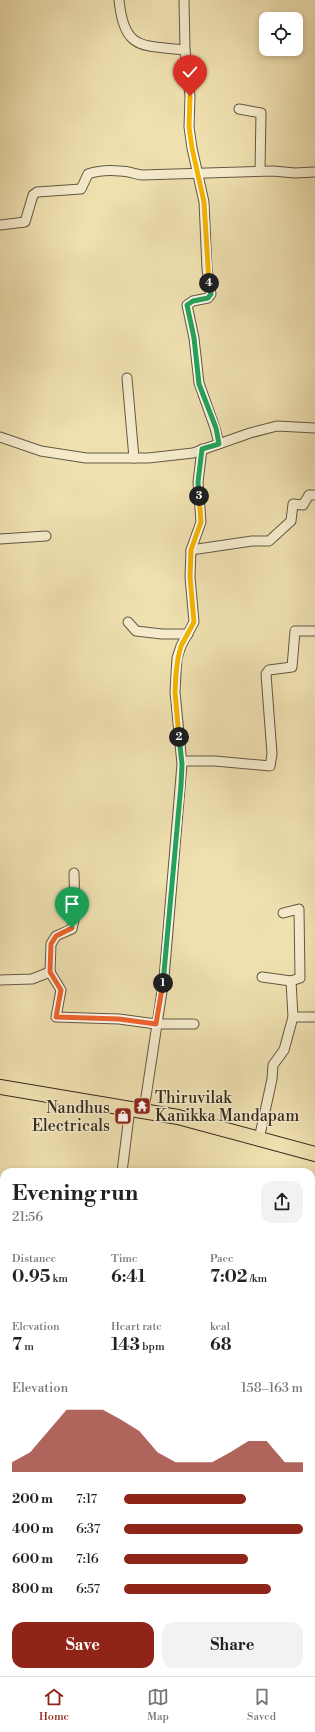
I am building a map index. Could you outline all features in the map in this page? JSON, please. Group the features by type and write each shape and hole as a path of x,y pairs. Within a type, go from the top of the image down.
{"main road":[{"path":"0,1087 178,1117 315,1154"}],"street":[{"path":"119,0 124,28 128,36 137,43 185,50"},
{"path":"184,0 185,50 190,96 189,127 204,202 211,294 208,298 193,301 187,305 194,338 199,384 216,428 219,444"},
{"path":"238,108 261,113 260,171"},
{"path":"0,225 25,222 33,195 37,192 81,190 88,174 93,172 121,170 131,174 142,175 260,171 315,172"},
{"path":"127,378 134,458"},
{"path":"0,437 40,451 86,458 148,458 193,453 250,433 277,426 315,428"},
{"path":"123,1168 156,1024 164,978 182,761 175,692 176,673 181,646 194,622 190,577 191,550 201,522 198,482 202,449"},
{"path":"191,550 252,541 269,541 291,520 293,504 303,505 310,495 315,495"},
{"path":"0,539 46,536"},
{"path":"128,622 136,631 162,634 188,634"},
{"path":"182,761 215,761 270,766 272,754 266,674 269,670 292,667 295,631 315,631"},
{"path":"74,873 75,916 72,928 56,936 51,944 50,972 61,990 56,1017 119,1019 156,1024 194,1024"},
{"path":"262,977 291,981 300,978 299,909 283,913"},
{"path":"0,980 32,979 50,972"},
{"path":"260,1140 271,1085 273,1065 284,1050 293,1018 291,981"},
{"path":"293,1018 315,1017"}],"place":[{"name":"Thiruvilak Kanikka Mandapam","path":"142,1106"},
{"name":"Nandhus Electricals","path":"123,1116"}],"route":[{"path":"72,928 56,936 51,944 50,972 58,982 61,990 56,1017 119,1019 156,1024 164,978 181,785 182,764 175,692 176,673 181,646 194,622 190,577 191,550 201,522 198,482 202,449 219,444 216,428 199,384 194,338 187,305 193,301 208,298 211,294 204,202 189,127 190,96"}]}
